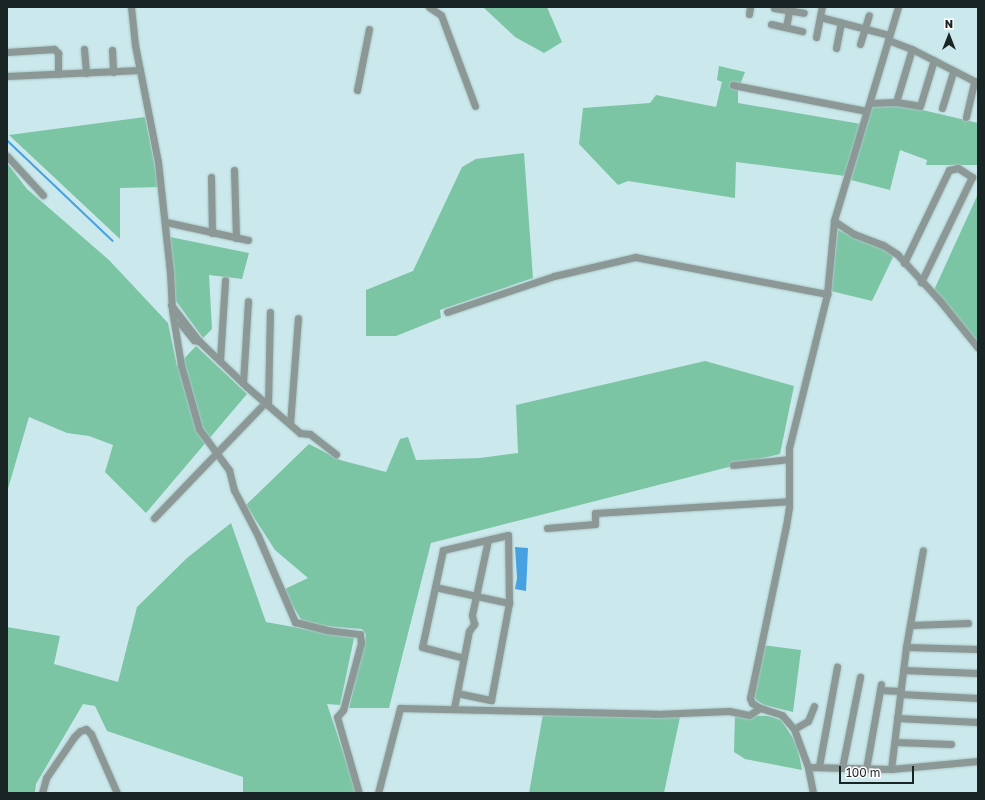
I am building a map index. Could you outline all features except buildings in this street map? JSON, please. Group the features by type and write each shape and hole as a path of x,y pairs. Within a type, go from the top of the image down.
{"street":[{"path":"131,7 140,70 158,162 166,222 172,313 181,365 198,429 229,470 234,490 258,536 295,622 360,634 361,644 343,710 337,717 358,793"},
{"path":"429,7 441,15 475,106"},
{"path":"816,38 822,7"},
{"path":"813,793 808,767 794,729 782,715 760,708 752,703 750,698 789,501 789,448 826,294 834,222 898,7"},
{"path":"774,8 790,9 804,14"},
{"path":"786,28 790,9"},
{"path":"860,44 869,15"},
{"path":"820,17 864,28 889,38 976,82 966,117"},
{"path":"836,48 841,22"},
{"path":"770,24 802,31"},
{"path":"357,90 369,29"},
{"path":"7,52 54,49 58,53 58,74"},
{"path":"84,49 86,73"},
{"path":"896,102 912,49"},
{"path":"112,50 113,72"},
{"path":"870,103 896,102 920,106 934,60"},
{"path":"7,76 140,70"},
{"path":"942,108 953,71"},
{"path":"733,85 867,111"},
{"path":"7,156 43,195"},
{"path":"904,263 949,170 958,168 972,177 922,282"},
{"path":"234,170 236,238"},
{"path":"211,177 212,233"},
{"path":"166,222 248,240"},
{"path":"834,222 854,234 883,245 904,263 978,348"},
{"path":"447,312 554,276 634,257 826,294"},
{"path":"220,360 225,280"},
{"path":"243,383 248,301"},
{"path":"171,305 199,341 265,406 300,433 314,436 336,454"},
{"path":"154,518 265,406 270,312"},
{"path":"172,313 194,340 199,341"},
{"path":"290,424 298,318"},
{"path":"733,465 789,459"},
{"path":"547,528 595,524 595,512 789,501"},
{"path":"457,693 491,700 509,604 508,535 443,550 422,647 464,658"},
{"path":"454,708 469,631 474,624 472,615 488,540"},
{"path":"891,769 906,648 911,625 922,550"},
{"path":"435,587 509,604"},
{"path":"911,625 968,623"},
{"path":"906,648 978,649"},
{"path":"819,766 837,667"},
{"path":"903,670 978,673"},
{"path":"842,768 860,677"},
{"path":"866,770 881,687 901,692 978,698"},
{"path":"794,729 808,721 814,706"},
{"path":"378,793 400,708 454,708 656,714 729,711 749,715 760,708"},
{"path":"897,718 978,722"},
{"path":"42,793 46,778 74,737 80,731 86,729 91,734 117,793"},
{"path":"895,742 951,744"},
{"path":"808,767 819,766 866,770 978,761"}],"green space":[{"path":"483,7 547,7 562,42 544,53 515,37"},
{"path":"719,66 745,72 738,90 738,103 861,124 845,176 736,162 735,198 628,181 618,185 579,144 583,108 650,103 656,95 716,107 722,82 717,80"},
{"path":"897,104 978,123 978,165 926,165 927,160 900,150 890,190 851,180 871,107 887,107"},
{"path":"145,117 159,187 120,188 120,239 9,135"},
{"path":"524,153 533,278 440,310 441,318 396,336 366,336 366,290 413,271 462,167 476,159"},
{"path":"7,163 27,189 109,260 168,323 177,366 196,346 247,394 146,513 105,472 113,445 89,436 67,433 29,417 7,492"},
{"path":"978,194 978,338 976,341 934,290"},
{"path":"838,230 879,245 894,255 872,301 831,291"},
{"path":"170,237 249,253 242,279 209,275 212,329 203,338 176,301"},
{"path":"705,361 794,386 780,454 431,543 389,708 349,708 366,635 362,629 324,626 302,621 283,590 308,578 275,550 246,505 309,444 340,460 386,472 400,439 408,437 416,460 480,458 518,453 516,405"},
{"path":"231,523 266,622 354,638 340,705 327,704 357,793 243,793 243,777 107,731 95,706 83,704 36,784 35,793 7,793 7,627 60,636 54,664 118,682 137,607 187,558"},
{"path":"762,645 801,650 793,712 764,705 756,700 754,696"},
{"path":"543,714 680,717 664,793 529,793"},
{"path":"735,715 768,716 781,720 797,744 802,770 745,759 734,752"}],"water":[{"path":"515,547 528,548 526,591 515,589 517,578"}],"waterway":[{"path":"7,140 113,241"}]}
